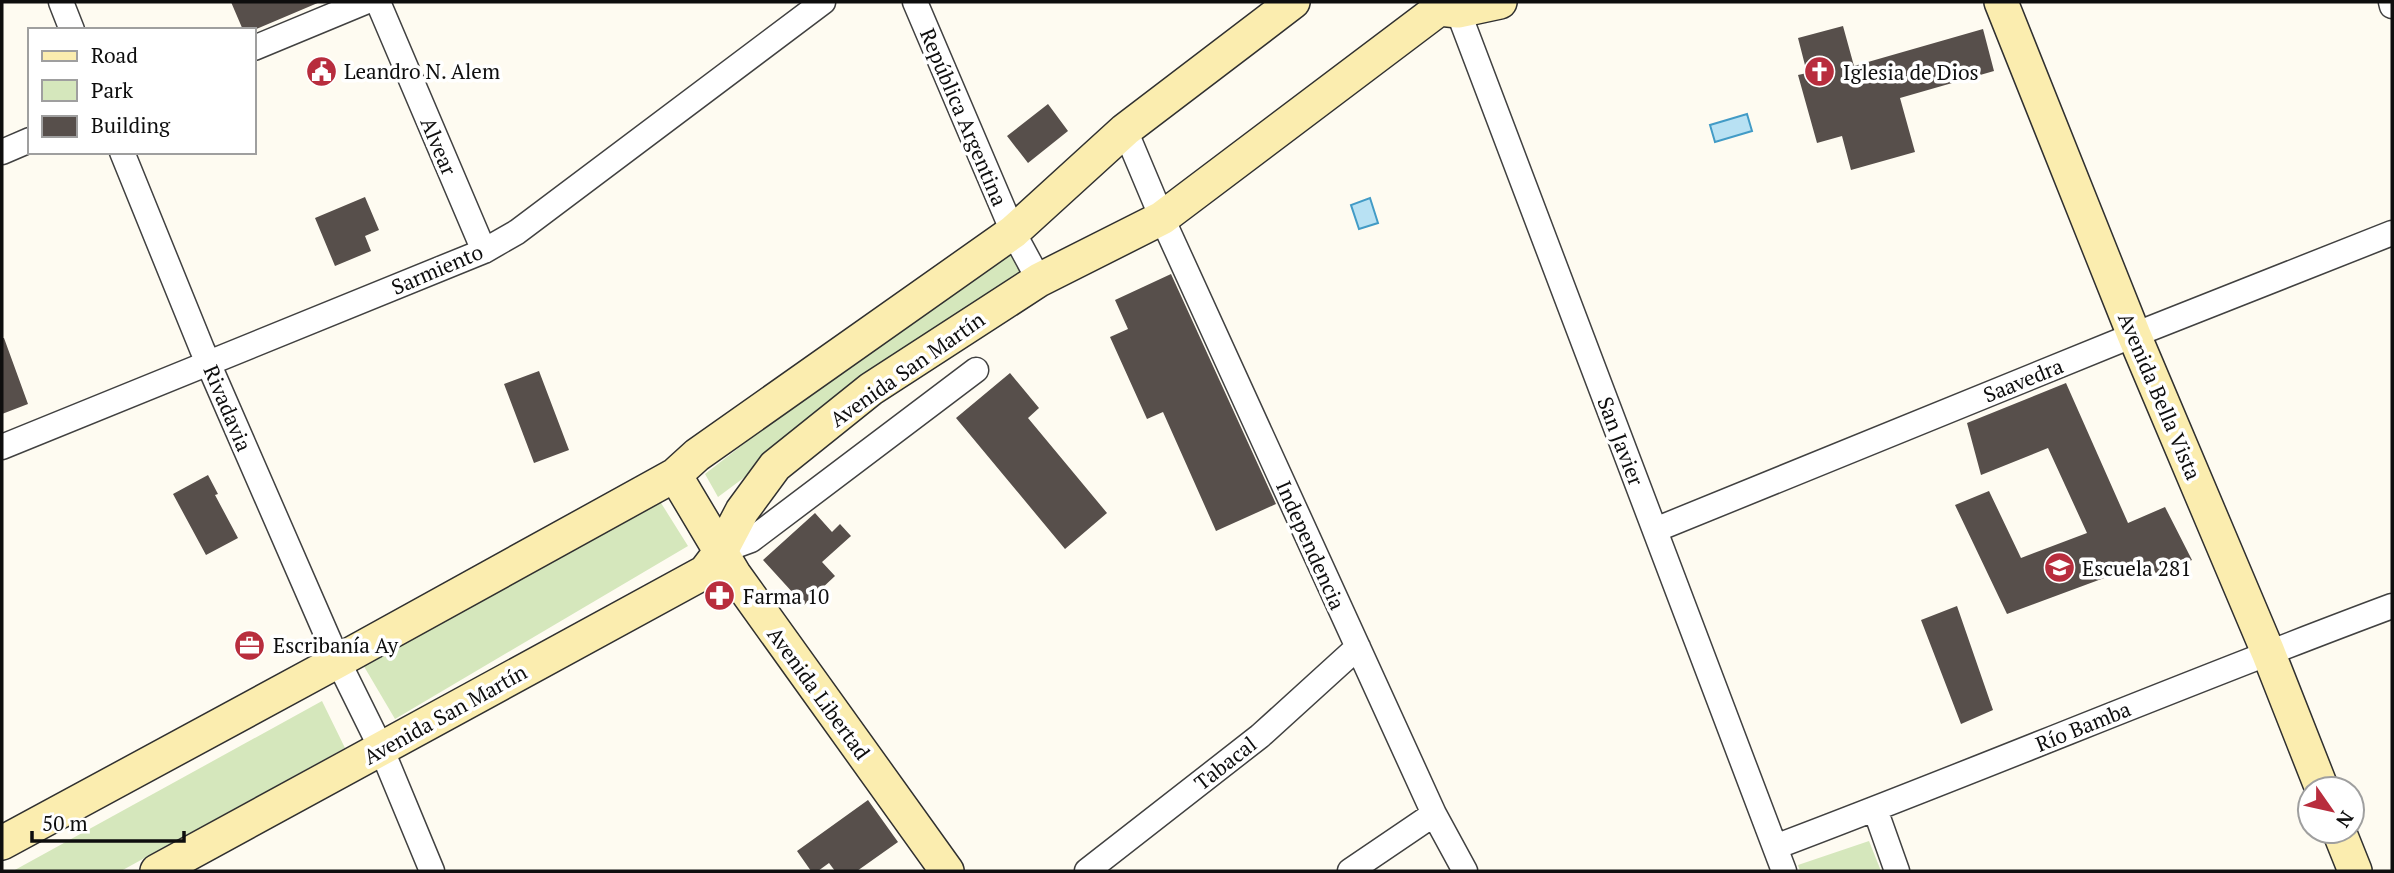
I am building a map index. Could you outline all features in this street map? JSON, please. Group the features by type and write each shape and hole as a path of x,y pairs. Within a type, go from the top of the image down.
{"main road":[{"path":"2,843 675,475 697,456 1013,232 1125,131 1293,2"},
{"name":"Avenida San Martín","path":"157,871 705,572 721,551 742,511 775,466 871,389 1039,279 1162,218 1443,7 1500,2"},
{"name":"Avenida Bella Vista","path":"2001,2 2134,335 2268,652 2316,775"},
{"name":"Avenida Libertad","path":"675,475 734,574 947,871"},
{"path":"2345,845 2355,871"}],"street":[{"path":"61,2 71,28"},
{"path":"256,47 365,2"},
{"name":"Alvear","path":"378,2 484,251"},
{"name":"Sarmiento","path":"2,447 484,251 517,232 823,2"},
{"name":"República Argentina","path":"915,2 1013,232 1039,279"},
{"name":"San Javier","path":"1443,7 1655,530 1784,871"},
{"name":"Independencia","path":"1125,131 1162,218 1434,814 1465,871"},
{"path":"2,152 28,141"},
{"name":"Rivadavia","path":"123,154 208,362 338,661 381,748 432,871"},
{"name":"Saavedra","path":"1655,530 2392,233"},
{"path":"721,551 751,540 976,370"},
{"name":"Río Bamba","path":"1775,847 2268,652 2392,606"},
{"name":"Tabacal","path":"1087,871 1260,736 1358,647"},
{"path":"1875,809 1897,871"},
{"path":"1350,871 1434,814"}],"green space":[{"path":"1007,240 1021,272 718,497 705,474"},
{"path":"651,487 688,546 395,719 362,663"},
{"path":"322,701 345,748 121,871 13,871"},
{"path":"1869,841 1881,871 1800,871 1798,865"}],"water":[{"path":"1747,114 1752,131 1715,142 1710,125"},
{"path":"1370,198 1378,223 1359,229 1351,205"}],"building":[{"path":"231,2 320,2 256,29 242,28"},
{"path":"1843,26 1854,66 1983,29 1994,71 1900,98 1915,152 1851,170 1842,136 1817,143 1798,75 1807,73 1798,38"},
{"path":"1048,104 1068,131 1028,163 1007,136"},
{"path":"365,197 379,230 365,236 371,251 335,266 315,218"},
{"path":"1171,274 1276,504 1216,531 1163,412 1147,419 1110,337 1128,329 1115,300"},
{"path":"2,338 28,404 2,414"},
{"path":"539,371 569,450 534,463 504,384"},
{"path":"1010,373 1039,408 1028,418 1107,513 1065,549 956,418"},
{"path":"2066,383 2128,523 2165,507 2192,560 2157,576 2150,561 2007,614 1955,505 1989,491 2021,558 2087,533 2048,448 1981,475 1967,423"},
{"path":"208,475 218,494 215,495 238,538 206,555 173,494"},
{"path":"815,513 832,532 840,524 851,536 822,562 835,576 804,605 763,560"},
{"path":"1957,606 1993,710 1961,724 1921,620"},
{"path":"868,800 898,842 857,871 835,871 829,863 818,871 811,871 797,851"}],"place":[{"name":"Leandro N. Alem","path":"321,71"},
{"name":"Iglesia de Dios","path":"1820,72"},
{"name":"Escuela 281","path":"2059,568"},
{"name":"Farma 10","path":"720,596"},
{"name":"Escribanía Ay","path":"250,645"}]}
